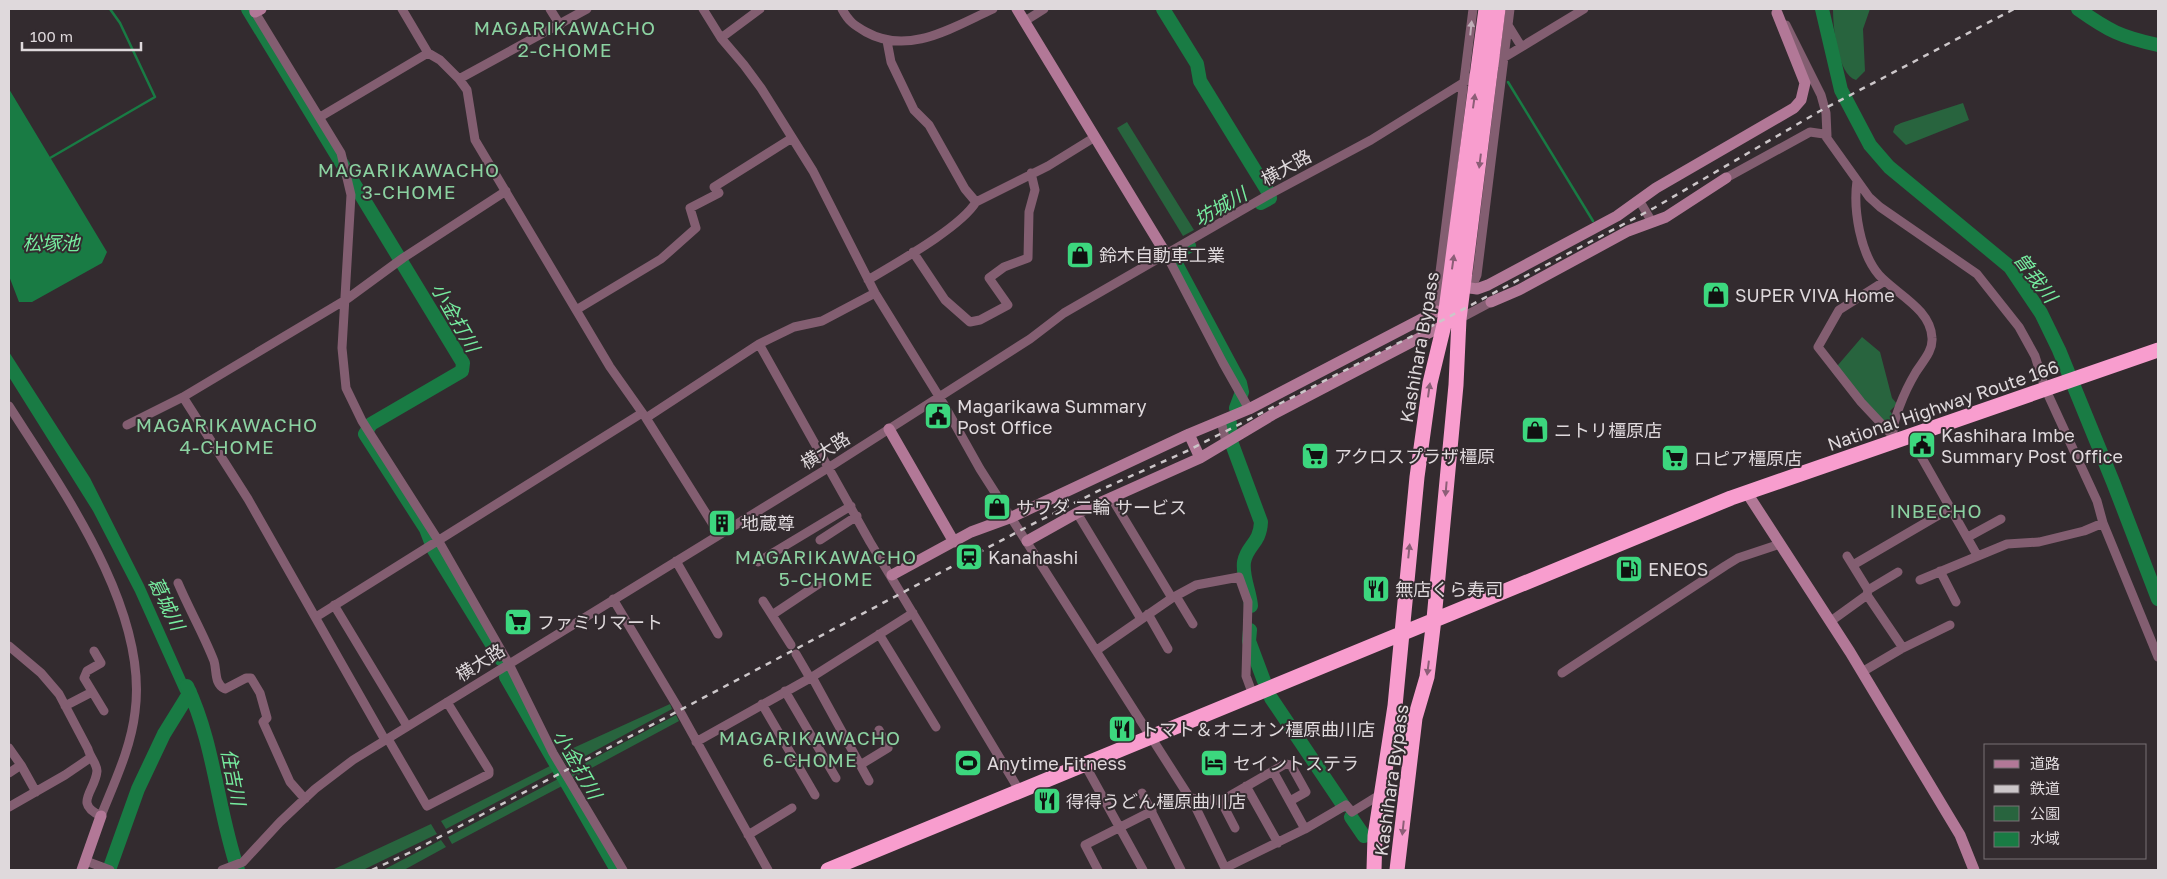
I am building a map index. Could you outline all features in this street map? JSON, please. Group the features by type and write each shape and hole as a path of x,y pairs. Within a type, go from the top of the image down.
{"highway":[{"name":"Kashihara Bypass","path":"1374,870 1375,836 1394,706 1417,477 1443,315 1486,9"},
{"name":"Kashihara Bypass","path":"1397,870 1415,718 1427,678 1434,619 1456,385 1459,319 1468,288 1498,9"},
{"name":"National Highway Route 166","path":"1341,660 1434,619 1748,493 1892,438 1910,437 2158,350"},
{"path":"828,870 1341,660 1357,660 1374,653 1382,653 1390,657 1397,667"},
{"path":"1384,767 1409,768"}],"street":[{"path":"402,9 428,53 440,60 467,90 475,140 576,310 719,534"},
{"path":"550,9 560,25"},
{"path":"459,79 587,9"},
{"path":"703,9 721,38 744,64 792,138 817,180 875,293 1012,517 1190,798 1226,869 1305,829 1346,805 1352,812 1381,794"},
{"path":"721,38 760,9"},
{"path":"842,9 850,24 894,43 931,37 993,9"},
{"path":"1017,9 1166,254 1249,408"},
{"path":"1025,21 1044,9"},
{"path":"1443,315 1440,272 1473,9"},
{"path":"1468,288 1477,275 1510,9"},
{"path":"1505,56 1584,9"},
{"path":"256,10 341,153 351,195 342,348 346,388 362,421 438,540 509,664 553,753 622,870"},
{"path":"1776,11 1794,38 1821,94 1826,113 1827,136 1857,181 1880,207 1967,267 1988,286 2028,341 2046,388 2093,492 2103,523 2158,657"},
{"path":"1468,288 1488,285 1617,216 1656,188 1794,108 1800,100 1805,83 1804,77 1776,11"},
{"path":"1508,25 1521,46"},
{"path":"887,41 891,62 914,110 929,125 965,190 976,202"},
{"path":"320,117 428,53"},
{"name":"横大路","path":"225,869 243,862 280,822 352,760 613,598 828,468 1030,338 1064,313 1268,195 1371,140 1505,56"},
{"path":"892,575 983,527 1012,517 1189,434 1221,421 1443,315 1459,319 1519,290 1628,231 1666,217 1726,178 1810,132 1817,132 1827,136"},
{"path":"868,280 913,252 971,210 976,202 1048,166 1095,137"},
{"path":"576,310 661,259 696,228 690,208 718,193 714,187 792,138"},
{"path":"913,252 945,300 970,322 980,320 1008,305 989,278 1004,267 1028,258 1029,212 1035,190 1031,173"},
{"path":"1857,181 1855,195 1858,222 1869,259 1885,281 1916,308 1929,326 1933,340 1927,356 1912,379 1892,438"},
{"path":"127,425 184,397 346,299 400,260 506,191"},
{"path":"1639,200 1652,222"},
{"path":"1885,281 1839,310 1818,347 1892,438"},
{"path":"316,617 438,540 759,344 794,327 822,321 875,293"},
{"path":"1027,541 1077,513 1200,458 1443,315"},
{"path":"759,344 828,468 1020,790"},
{"path":"184,397 248,499 426,806 489,774 489,770 447,702"},
{"path":"9,406 13,421 102,561 121,604 133,645 137,673 135,714 125,752 101,816 87,865 110,870"},
{"path":"1221,421 1226,442"},
{"path":"888,429 954,542"},
{"path":"1189,434 1200,458"},
{"path":"1910,437 1949,510 1968,537 1977,555"},
{"path":"1748,493 1831,621 1960,835 1974,870"},
{"path":"1111,498 1193,624"},
{"path":"758,562 851,506"},
{"path":"1852,566 1949,510"},
{"path":"1077,513 1168,649"},
{"path":"820,540 857,516"},
{"path":"1968,537 2001,520"},
{"path":"1920,580 2012,542 2039,542 2084,531 2103,523"},
{"path":"1562,673 1738,558 1780,544"},
{"path":"1847,556 1867,592 1903,648"},
{"path":"676,560 718,634"},
{"path":"1940,571 1956,602"},
{"path":"1831,621 1867,592 1898,572"},
{"path":"1097,650 1174,597 1196,585 1239,577 1248,602 1246,676 1253,695"},
{"path":"772,615 823,581"},
{"path":"178,583 214,662 217,681 225,689 251,678 260,693 266,718 263,722 290,782 305,799"},
{"path":"613,598 768,870"},
{"path":"763,601 791,645"},
{"path":"334,605 407,726"},
{"path":"696,742 811,677 913,613"},
{"path":"1862,672 1903,648 1950,625"},
{"path":"879,634 936,727"},
{"path":"9,648 41,673 59,694 88,750 90,758 97,767 97,772 86,799 87,806 91,812 101,816"},
{"path":"94,651 101,662 87,671 84,678 104,711"},
{"path":"796,654 811,677 869,781"},
{"path":"785,691 836,778"},
{"path":"65,706 92,692"},
{"path":"762,704 815,795"},
{"path":"860,765 888,748 879,730"},
{"path":"9,749 22,765 36,792"},
{"path":"9,806 36,792 90,758"},
{"path":"1084,764 1143,870"},
{"path":"1190,798 1220,801 1286,764 1291,765 1306,792 1290,801"},
{"path":"9,773 22,765"},
{"path":"1273,770 1305,829"},
{"path":"1246,786 1278,843"},
{"path":"1142,793 1181,870"},
{"path":"1220,801 1235,828"},
{"path":"748,834 792,808"},
{"path":"1098,870 1086,845 1152,811"}],"green space":[{"path":"1833,9 1870,9 1863,29 1865,71 1856,80 1844,69 1840,59 1835,37"},
{"path":"1963,103 1969,120 1906,145 1893,132 1895,126 1901,123"},
{"path":"1127,122 1194,230 1183,236 1117,128"},
{"path":"1862,337 1880,352 1892,398 1897,404 1890,411 1894,417 1880,427 1832,372"},
{"path":"670,704 672,709 567,766 560,754"},
{"path":"676,715 679,721 573,778 570,771"},
{"path":"550,766 553,772 446,829 441,821"},
{"path":"558,779 562,786 452,844 448,837"},
{"path":"431,824 437,834 363,870 332,870"},
{"path":"441,840 446,847 404,870 383,870"}],"water":[{"name":"松塚池","path":"9,89 107,252 102,263 32,302 19,302 9,276"},
{"path":"9,352 90,478 144,585 196,702 189,705 180,692 135,592 93,511 9,377"}],"waterway":[{"path":"50,158 155,97 120,23 110,9"},
{"name":"小金打川","path":"248,9 463,363 462,371 371,424 365,434 426,529 434,550 501,659"},
{"name":"坊城川","path":"1163,9 1197,64 1200,81 1267,190 1270,198 1261,203"},
{"name":"曽我川","path":"1822,9 1841,90 1870,145 1889,167 2010,267 2041,313 2059,350 2158,599"},
{"path":"2078,9 2098,23 2116,32 2158,45"},
{"path":"1508,82 1593,221"},
{"name":"坊城川","path":"1189,246 1174,254 1174,260 1240,383 1242,392 1236,408"},
{"name":"坊城川","path":"1230,423 1230,433"},
{"name":"坊城川","path":"1232,444 1261,522 1256,540 1244,562 1244,573 1251,606"},
{"name":"坊城川","path":"1250,630 1249,641 1264,681"},
{"name":"小金打川","path":"506,677 617,870"},
{"name":"住吉川","path":"187,686 204,731 225,824 238,870"},
{"name":"葛城川","path":"109,870 138,789 164,734 190,692"},
{"name":"坊城川","path":"1271,698 1343,805"},
{"name":"坊城川","path":"1351,817 1364,836"}],"railway":[{"path":"372,870 411,852 1025,528 1100,490 1187,451 1424,330 1654,208 1820,111 2014,9"}],"place":[{"name":"鈴木自動車工業","path":"1080,255"},
{"name":"SUPER VIVA Home","path":"1716,295"},
{"name":"Magarikawa Summary Post Office","path":"938,416"},
{"name":"ニトリ橿原店","path":"1535,430"},
{"name":"Kashihara Imbe Summary Post Office","path":"1922,445"},
{"name":"アクロスプラザ橿原","path":"1315,456"},
{"name":"ロピア橿原店","path":"1675,458"},
{"name":"サワダ 二輪 サービス","path":"997,507"},
{"name":"地蔵尊","path":"722,523"},
{"name":"Kanahashi","path":"969,557"},
{"name":"ENEOS","path":"1629,569"},
{"name":"無店くら寿司","path":"1376,589"},
{"name":"ファミリマート","path":"518,622"},
{"name":"トマト＆オニオン橿原曲川店","path":"1122,729"},
{"name":"Anytime Fitness","path":"968,763"},
{"name":"セイントステラ","path":"1214,763"},
{"name":"得得うどん橿原曲川店","path":"1047,801"}],"district":[{"name":"MAGARIKAWACHO 2-CHOME","path":"565,38"},
{"name":"MAGARIKAWACHO 3-CHOME","path":"409,180"},
{"name":"MAGARIKAWACHO 4-CHOME","path":"227,435"},
{"name":"INBECHO","path":"1936,510"},
{"name":"MAGARIKAWACHO 5-CHOME","path":"826,567"},
{"name":"MAGARIKAWACHO 6-CHOME","path":"810,748"}]}
